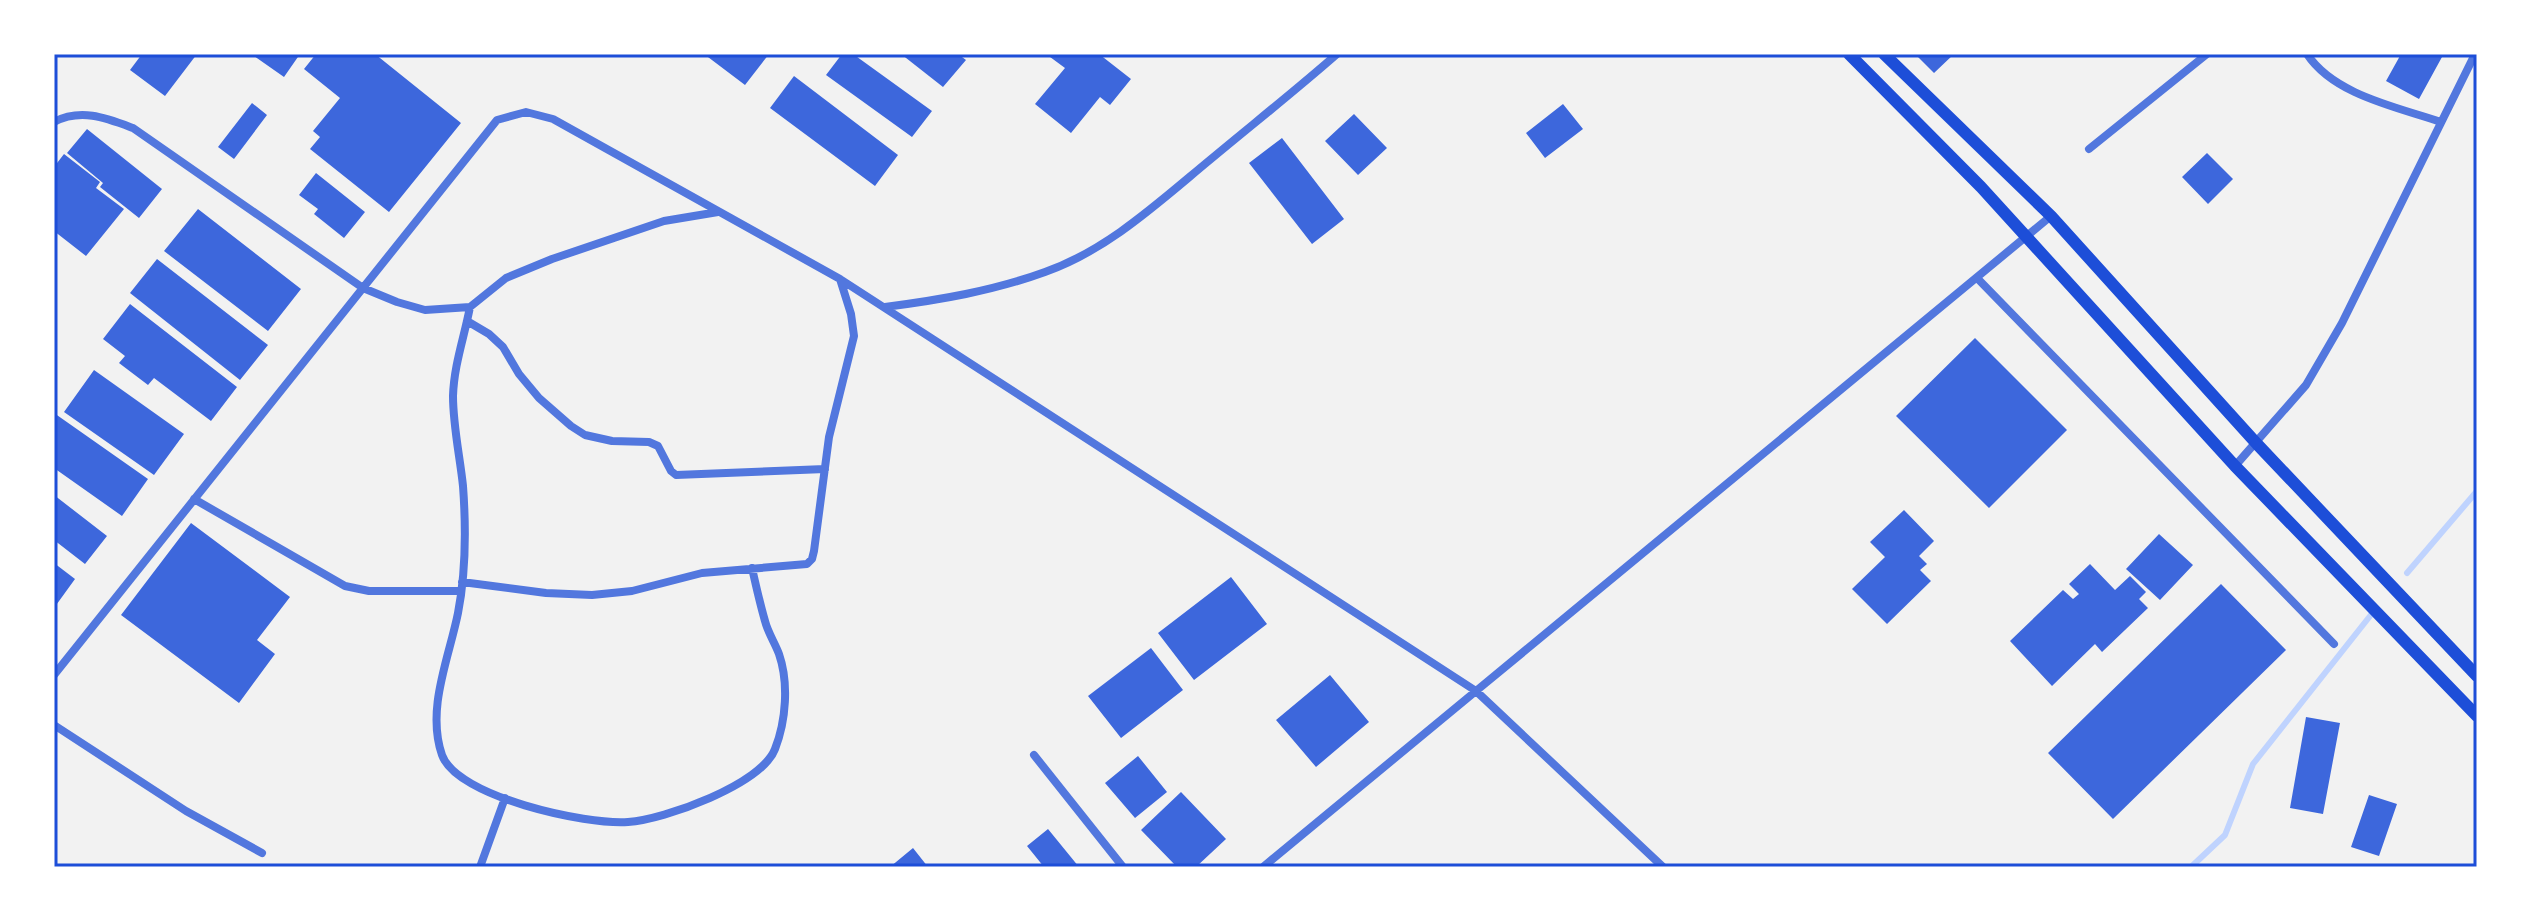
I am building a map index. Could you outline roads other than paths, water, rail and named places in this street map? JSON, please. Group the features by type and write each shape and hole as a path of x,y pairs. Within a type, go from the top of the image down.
{"main road":[{"path":"1849,54 1981,187 2235,466 2477,716"},
{"path":"1884,54 2051,216 2257,444 2477,676"},
{"path":"2361,594 2379,574"}],"street":[{"path":"884,307 990,289 1048,272 1097,247 1150,210 1337,54"},
{"path":"2089,149 2207,54"},
{"path":"2307,54 2327,74 2350,89 2441,122"},
{"path":"2235,466 2306,385 2342,323 2475,54"},
{"path":"54,675 497,120 526,112 553,119 840,279 1476,691 1663,867"},
{"path":"54,122 68,115 100,116 133,128 363,288 425,310 470,307 506,278 552,259 664,221 718,212"},
{"path":"1263,867 2051,216"},
{"path":"194,499 345,586 369,591 461,586 592,595 632,591 702,573 807,564 812,559 829,437 854,336 840,279"},
{"path":"1978,279 2334,644"},
{"path":"470,307 455,366 453,400 463,490 464,560 437,701 442,756 452,772 469,785 575,819 628,822 660,816 705,801 756,773 775,753 784,717 785,681 752,568"},
{"path":"467,321 503,347 519,374 539,398 571,426 585,435 612,441 649,442 658,446 676,475 825,469"},
{"path":"54,725 186,811 262,853"},
{"path":"1034,755 1123,867"},
{"path":"480,867 505,798"}],"waterway":[{"path":"2407,573 2477,491"},
{"path":"2191,867 2225,835 2253,764 2374,611"}]}
